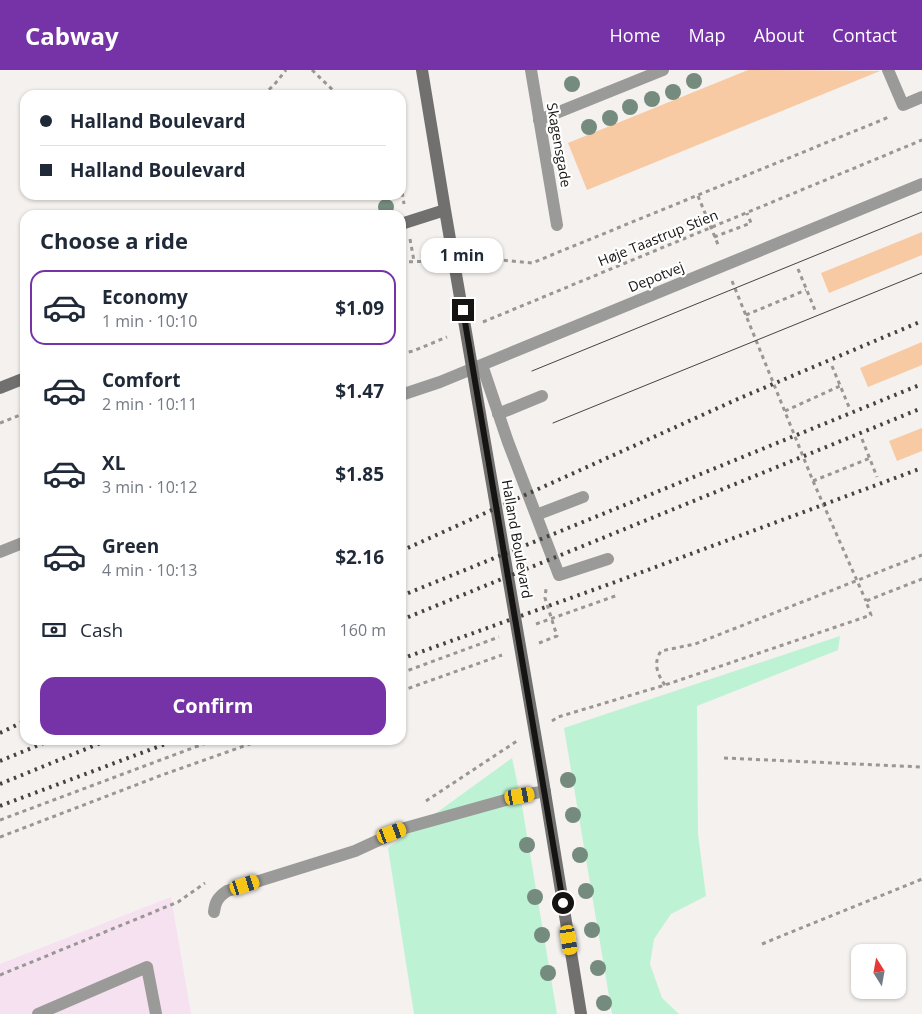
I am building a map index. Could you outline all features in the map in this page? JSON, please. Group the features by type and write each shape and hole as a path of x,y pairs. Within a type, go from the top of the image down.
{"street":[{"name":"Halland Boulevard","path":"422,70 545,791 581,1014"},
{"name":"Skagensgade","path":"531,70 557,225"},
{"path":"539,120 663,70"},
{"path":"888,70 903,105 922,97"},
{"name":"Depotvej","path":"406,393 482,365 922,184"},
{"path":"406,222 445,210"},
{"path":"482,365 498,414 559,575 608,559"},
{"path":"0,388 20,380"},
{"path":"498,414 542,396"},
{"path":"536,515 583,497"},
{"path":"0,552 20,544"},
{"path":"214,912 215,903 219,895 227,891 355,851 405,828 520,796 545,791"},
{"path":"38,1014 148,967 156,1014"}],"path":[{"path":"268,90 286,70"},
{"path":"312,70 333,90"},
{"path":"454,261 490,259 532,263 888,119 903,105"},
{"name":"Høje Taastrup Stien","path":"476,325 922,140"},
{"path":"698,196 721,254"},
{"path":"714,237 751,223 746,213"},
{"path":"406,262 414,261"},
{"path":"798,270 814,310"},
{"path":"549,722 558,717 665,685 872,615 813,481 732,280"},
{"path":"746,315 806,290"},
{"path":"406,353 449,336"},
{"path":"832,366 849,407"},
{"path":"785,411 840,386"},
{"path":"0,423 20,415"},
{"path":"862,439 877,478"},
{"path":"813,481 870,458"},
{"path":"665,685 658,676 656,668 656,658 661,651 696,644 922,555"},
{"path":"866,601 922,580"},
{"path":"421,803 435,796 524,737"},
{"path":"0,820 201,745"},
{"path":"0,837 162,774 246,745"},
{"path":"724,758 922,767"},
{"path":"762,944 922,879"},
{"path":"0,975 178,902 211,880"}],"shaded area":[{"path":"171,897 191,1014 0,1014 0,964"}],"green space":[{"path":"840,636 838,650 697,706 698,834 706,896 671,914 654,939 650,964 662,998 679,1014 612,1014 564,728"},
{"path":"512,758 521,800 557,1014 414,1014 388,848"}],"building":[{"path":"748,70 880,71 587,190 568,143"},
{"path":"922,232 922,255 829,293 821,273"},
{"path":"922,342 922,365 868,387 860,368"},
{"path":"922,428 922,451 897,461 889,441"}],"tram line":[{"path":"532,371 922,212"},
{"path":"553,423 922,273"}],"railway":[{"path":"406,549 740,398 922,321"},
{"path":"406,594 922,384"},
{"path":"406,618 922,408"},
{"path":"406,657 922,468"},
{"path":"0,733 20,723"},
{"path":"0,761 39,745"},
{"path":"0,784 96,745"},
{"path":"0,806 163,745"}],"route":[{"path":"463,310 563,903"}]}
